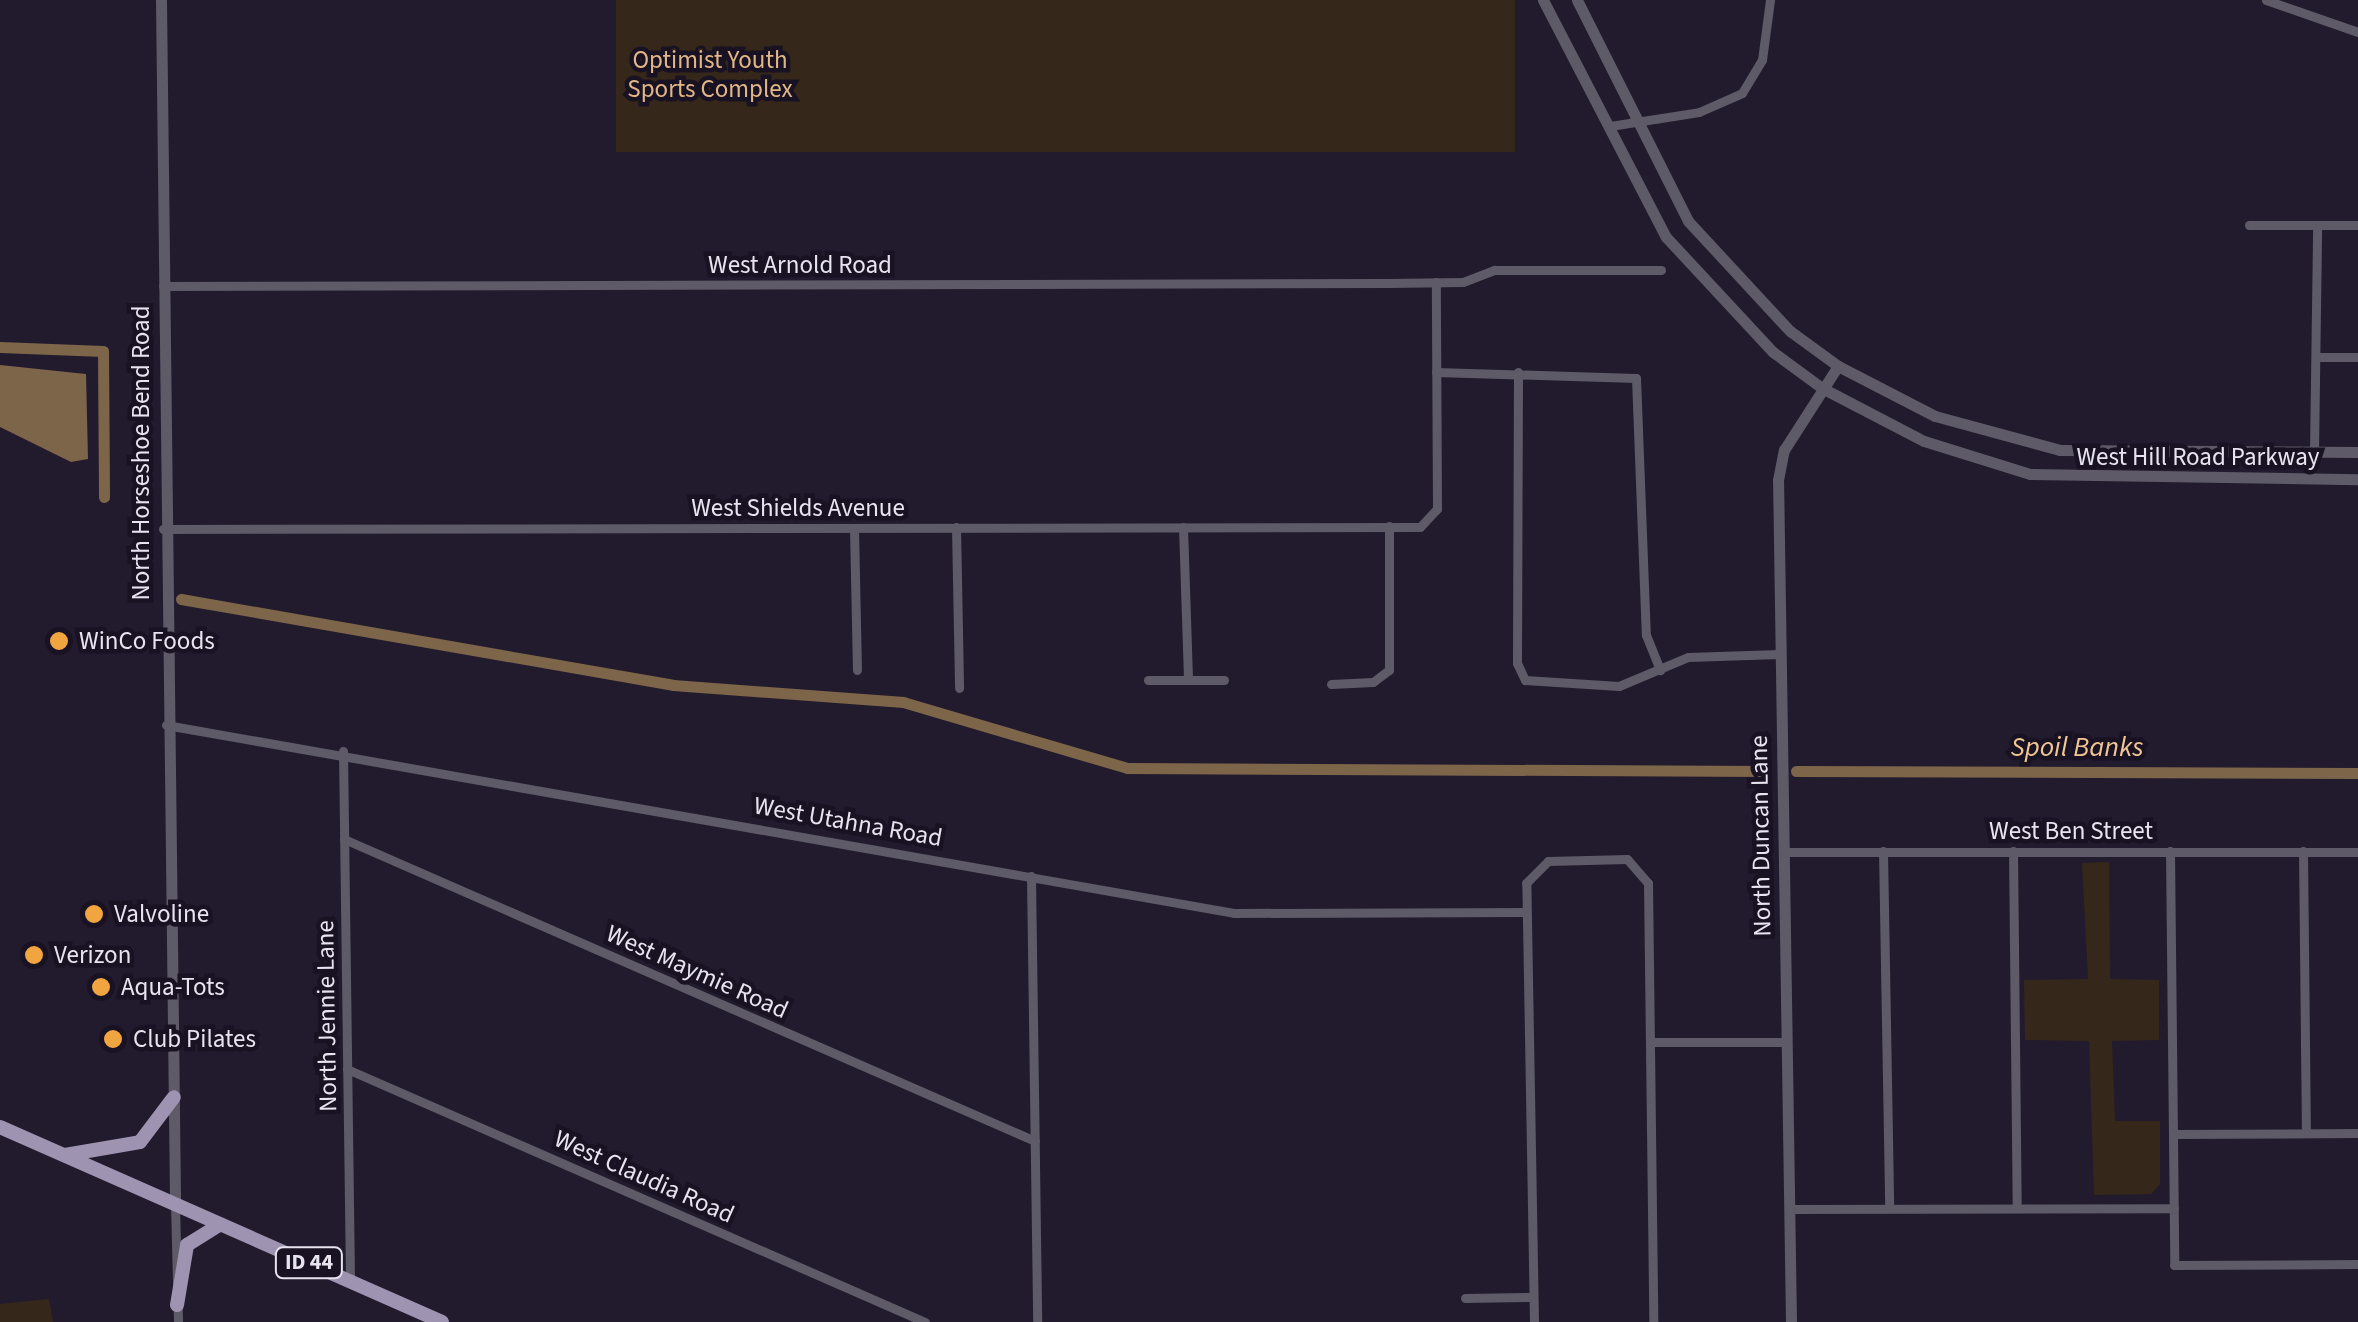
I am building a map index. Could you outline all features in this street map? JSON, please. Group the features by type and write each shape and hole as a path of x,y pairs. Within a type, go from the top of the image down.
{"main road":[{"path":"63,1155 127,1149 174,1098"},
{"name":"ID 44","path":"0,1126 442,1322"},
{"path":"177,1305 187,1245 220,1224"}],"street":[{"name":"North Horseshoe Bend Road","path":"161,0 163,530 178,1322"},
{"name":"West Hill Road Parkway","path":"1542,0 1666,237 1772,352 1822,388 1924,441 2030,474 2358,479"},
{"name":"West Hill Road Parkway","path":"1577,0 1688,221 1790,331 1838,366 1934,416 2048,448 2358,452"},
{"path":"1610,126 1638,123 1742,93 1762,60 1770,0"},
{"path":"2266,0 2358,32"},
{"path":"2249,225 2358,224"},
{"path":"2314,452 2318,225"},
{"name":"West Arnold Road","path":"164,286 1436,282 1495,270 1662,270"},
{"path":"1436,282 1436,372 1636,378 1646,634 1660,670"},
{"path":"2316,357 2358,357"},
{"name":"North Duncan Lane","path":"1791,1322 1778,480 1784,450 1838,366"},
{"name":"West Shields Avenue","path":"163,530 1390,526 1432,520 1436,372"},
{"path":"1518,372 1517,663 1525,680 1604,687 1688,657 1780,654"},
{"path":"1183,526 1188,680"},
{"path":"1330,684 1385,677 1390,526"},
{"path":"854,528 857,670"},
{"path":"956,528 959,688"},
{"path":"1148,680 1224,680"},
{"name":"West Utahna Road","path":"166,725 343,750 1257,916 1526,912"},
{"name":"North Jennie Lane","path":"343,750 350,1281"},
{"name":"West Maymie Road","path":"344,839 1035,1141"},
{"path":"2013,851 2017,1208"},
{"path":"2170,851 2174,1264 2358,1264"},
{"name":"West Ben Street","path":"1784,852 2358,852"},
{"path":"1883,852 1889,1208"},
{"path":"2303,852 2306,1133"},
{"path":"1534,1322 1526,912 1534,867 1627,860 1640,867 1652,1042 1654,1322"},
{"path":"1031,876 1037,1322"},
{"path":"1652,1042 1787,1042"},
{"name":"West Claudia Road","path":"347,1069 926,1322"},
{"path":"2173,1134 2358,1133"},
{"path":"1790,1208 2174,1208"},
{"path":"1465,1298 1532,1297"}],"green space":[{"name":"Optimist Youth Sports Complex","path":"616,0 1515,0 1515,152 616,152"},
{"path":"2109,862 2110,979 2159,980 2159,1040 2112,1041 2115,1121 2160,1121 2160,1184 2151,1194 2094,1195 2089,1041 2025,1040 2024,980 2088,979 2082,863"},
{"path":"49,1299 53,1322 0,1322 0,1304"}],"shaded area":[{"path":"0,365 86,374 88,459 71,462 0,427"}],"waterway":[{"path":"0,347 103,351 104,497"},
{"path":"181,599 673,685 903,702 1127,768 1766,771"},
{"name":"Spoil Banks","path":"1796,771 2358,773"}],"place":[{"name":"WinCo Foods","path":"59,641"},
{"name":"Valvoline","path":"94,914"},
{"name":"Verizon","path":"34,955"},
{"name":"Aqua-Tots","path":"101,987"},
{"name":"Club Pilates","path":"113,1039"}]}
